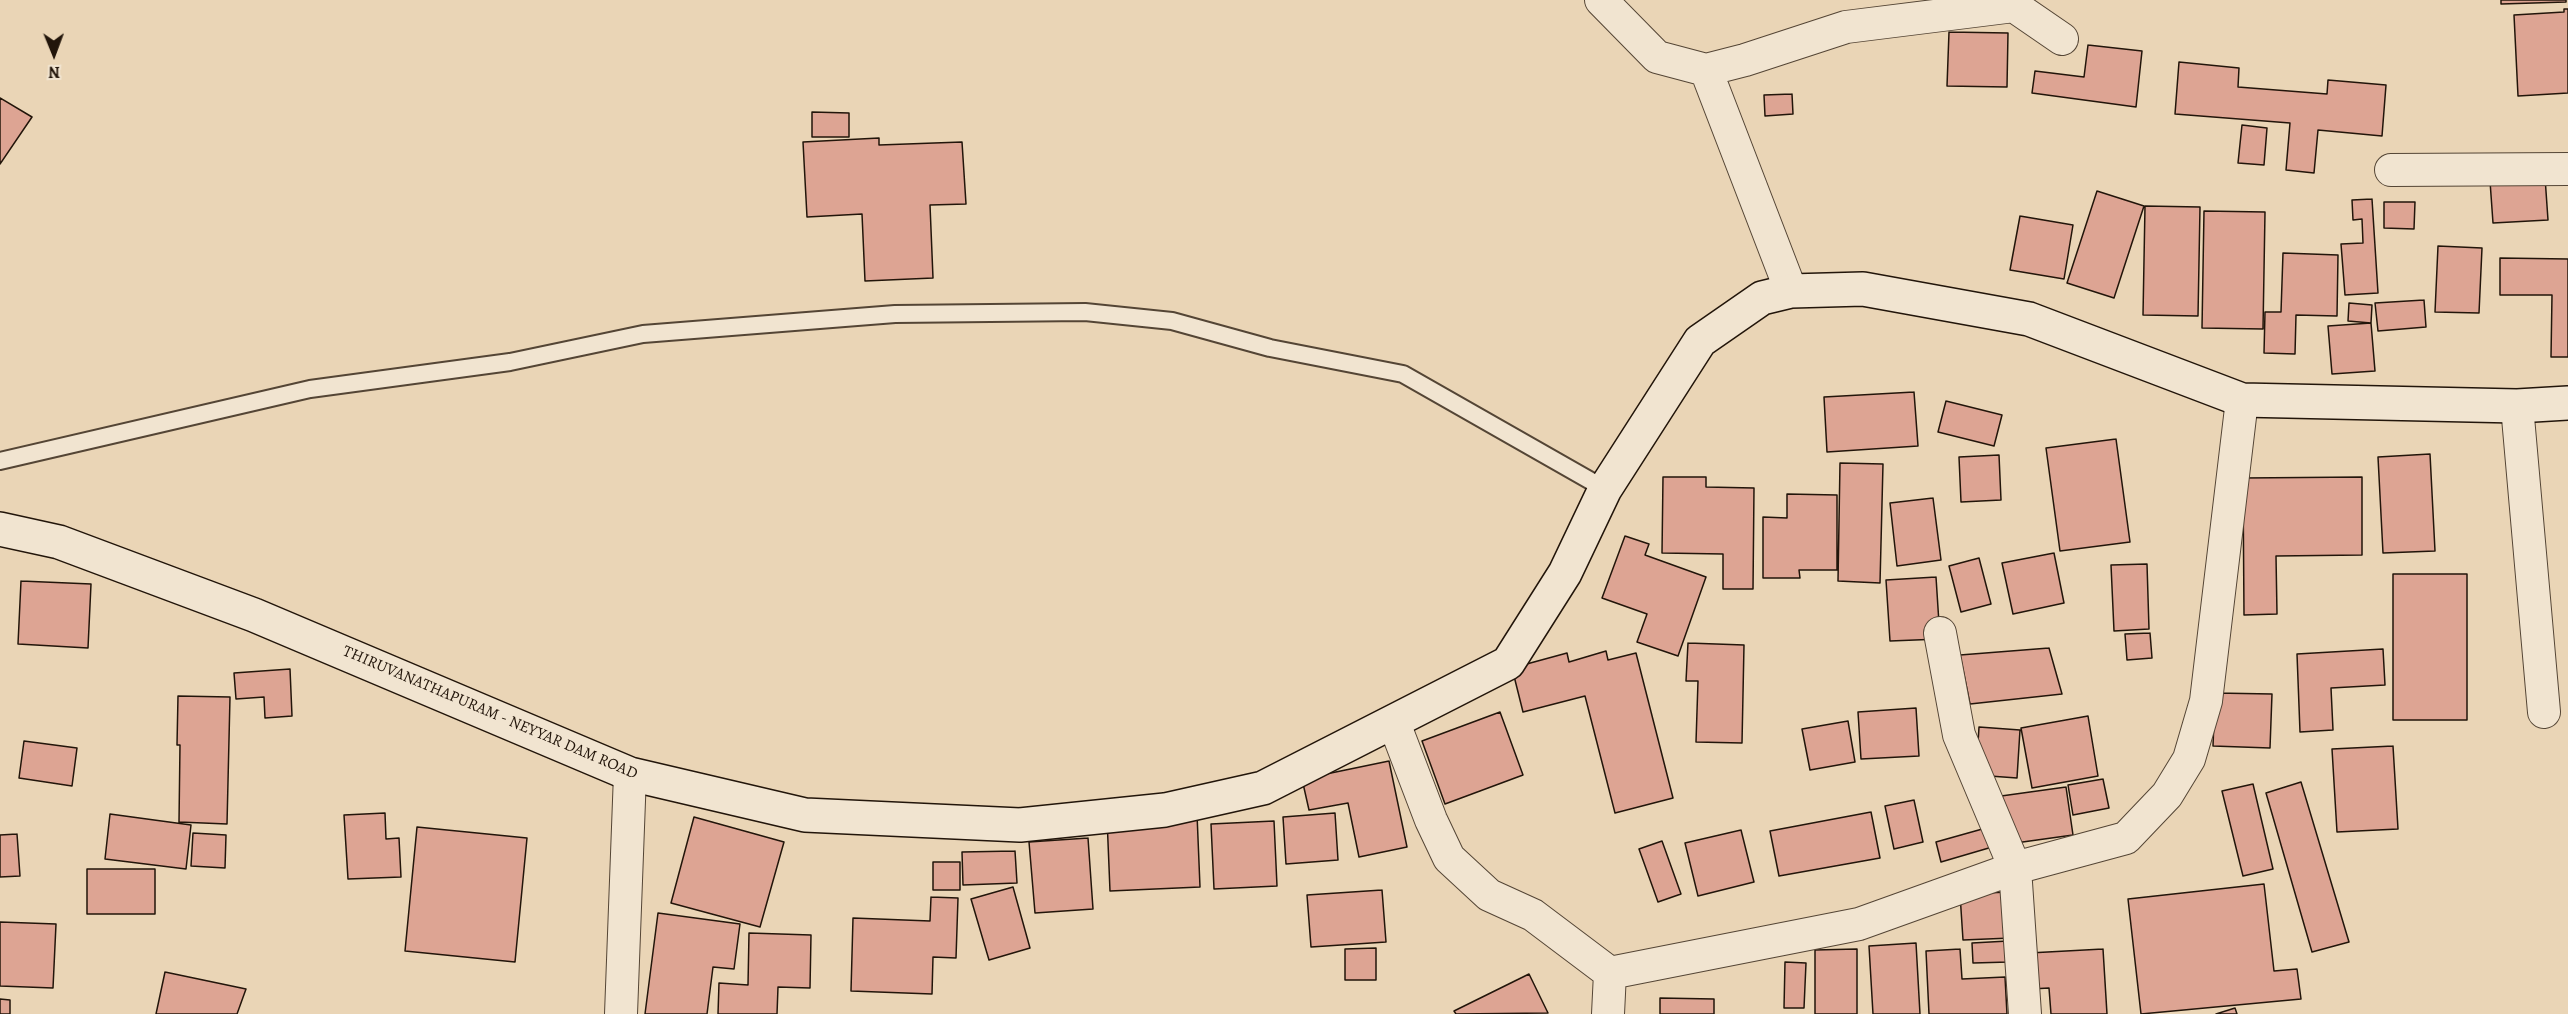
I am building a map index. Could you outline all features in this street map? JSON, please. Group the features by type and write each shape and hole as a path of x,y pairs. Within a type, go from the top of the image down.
{"main road":[{"name":"THIRUVANATHAPURAM - NEYYAR DAM ROAD","path":"0,529 59,542 254,615 630,774 805,815 1020,825 1165,810 1263,788 1508,663 1565,573 1605,489 1700,341 1762,298 1791,291 1863,289 2029,320 2242,400 2517,406 2568,403"}],"street":[{"path":"1601,0 1657,57 1706,69 1745,60 1846,27 2014,6 2062,39"},
{"path":"1706,69 1791,291"},
{"path":"2391,170 2568,169"},
{"path":"1394,723 1431,820 1449,858 1489,895 1533,915 1610,973 1859,924 2015,868 2126,838 2167,795 2189,759 2206,701 2242,400"},
{"path":"2517,406 2544,712"},
{"path":"1940,633 1959,735 2015,868 2025,1014"},
{"path":"621,1014 630,774"},
{"path":"1608,1014 1610,973"}],"lane":[{"path":"0,460 310,389 510,362 643,334 895,314 1085,312 1172,321 1270,348 1403,374 1605,489"}],"building":[{"path":"2501,0 2566,0 2566,2 2501,4"},
{"path":"2564,9 2568,9 2568,93 2518,96 2514,15 2564,12"},
{"path":"1949,32 2008,33 2007,87 1947,86"},
{"path":"2088,45 2142,51 2136,107 2032,93 2035,71 2084,77"},
{"path":"2179,62 2239,68 2238,87 2327,94 2328,80 2386,85 2382,136 2318,130 2314,173 2286,170 2290,123 2175,114"},
{"path":"1792,94 1793,114 1765,116 1764,95"},
{"path":"0,98 32,117 0,164"},
{"path":"812,112 849,113 849,137 812,137"},
{"path":"2242,125 2267,128 2264,165 2238,163"},
{"path":"879,138 879,145 962,142 966,204 930,205 933,278 865,281 862,214 807,217 803,142"},
{"path":"2545,177 2548,220 2493,223 2490,181"},
{"path":"2097,191 2144,206 2114,298 2067,283"},
{"path":"2372,199 2378,293 2345,295 2341,244 2363,243 2362,219 2353,220 2352,200"},
{"path":"2384,202 2415,202 2414,229 2384,228"},
{"path":"2145,206 2200,207 2198,316 2143,315"},
{"path":"2204,211 2265,212 2263,329 2202,328"},
{"path":"2020,216 2073,225 2064,279 2010,270"},
{"path":"2438,246 2482,248 2479,313 2435,312"},
{"path":"2283,253 2338,255 2337,316 2296,315 2295,354 2264,353 2265,312 2281,312"},
{"path":"2500,258 2568,259 2568,357 2551,357 2552,295 2500,295"},
{"path":"2424,300 2426,327 2378,331 2375,303"},
{"path":"2349,303 2372,305 2371,323 2348,321"},
{"path":"2371,323 2375,371 2332,374 2328,326"},
{"path":"1914,392 1918,446 1827,452 1824,397"},
{"path":"1946,401 2002,415 1994,446 1938,432"},
{"path":"2116,439 2130,542 2060,551 2046,448"},
{"path":"2430,454 2435,551 2383,553 2378,457"},
{"path":"1999,455 2001,500 1961,502 1959,457"},
{"path":"1840,463 1883,464 1880,583 1838,581"},
{"path":"1663,477 1706,477 1706,487 1754,488 1753,589 1723,589 1723,554 1662,553"},
{"path":"2362,477 2362,555 2276,556 2277,614 2244,615 2243,478"},
{"path":"1787,494 1837,495 1837,570 1799,570 1800,578 1763,578 1763,517 1787,518"},
{"path":"1933,498 1941,560 1897,566 1890,503"},
{"path":"1625,536 1649,544 1645,555 1706,577 1678,656 1637,642 1647,614 1602,598"},
{"path":"2054,553 2064,603 2013,614 2002,563"},
{"path":"1979,558 1991,604 1961,612 1949,566"},
{"path":"2147,564 2149,629 2114,631 2111,565"},
{"path":"2393,574 2467,574 2467,720 2393,720"},
{"path":"1936,577 1940,639 1890,641 1886,580"},
{"path":"21,581 91,584 88,648 18,644"},
{"path":"2150,633 2152,658 2127,660 2125,634"},
{"path":"1688,643 1744,645 1742,743 1696,742 1698,681 1686,681"},
{"path":"2049,648 2062,694 1970,704 1960,655"},
{"path":"2383,649 2385,685 2331,688 2333,730 2300,732 2297,654"},
{"path":"1606,651 1608,660 1636,653 1673,798 1615,813 1585,696 1523,712 1512,668 1567,653 1569,662"},
{"path":"290,669 292,716 265,718 264,697 236,699 234,673"},
{"path":"2215,693 2272,694 2270,748 2213,746"},
{"path":"178,696 230,697 227,824 179,822"},
{"path":"1916,708 1919,756 1861,759 1858,712"},
{"path":"1500,712 1523,775 1445,804 1422,741"},
{"path":"2088,716 2098,776 2032,788 2021,728"},
{"path":"1848,721 1855,762 1810,770 1802,729"},
{"path":"1979,727 2020,730 2017,778 1976,775"},
{"path":"24,741 77,748 72,786 19,778"},
{"path":"2393,746 2398,829 2337,832 2332,749"},
{"path":"1389,761 1407,847 1359,857 1348,803 1309,810 1302,779"},
{"path":"2103,779 2109,808 2073,815 2068,785"},
{"path":"2301,782 2349,942 2312,952 2266,793"},
{"path":"2253,784 2273,869 2243,876 2222,791"},
{"path":"2066,787 2073,835 2001,845 1994,797"},
{"path":"1914,800 1923,842 1894,849 1885,806"},
{"path":"1871,812 1880,858 1779,876 1770,831"},
{"path":"385,813 386,839 399,838 401,877 348,879 344,815"},
{"path":"1335,813 1338,860 1286,864 1283,817"},
{"path":"110,814 191,825 186,869 105,859"},
{"path":"1197,814 1200,887 1110,891 1107,818"},
{"path":"694,817 784,842 760,927 671,903"},
{"path":"1274,821 1277,886 1214,889 1211,824"},
{"path":"1993,826 1999,845 1941,862 1936,842"},
{"path":"417,827 527,838 515,962 405,951"},
{"path":"1741,830 1754,882 1698,896 1685,843"},
{"path":"193,833 226,835 225,868 191,866"},
{"path":"17,834 20,876 0,877 0,835"},
{"path":"1088,838 1093,909 1035,913 1029,842"},
{"path":"1662,841 1681,894 1658,902 1639,849"},
{"path":"1015,851 1017,883 963,885 962,852"},
{"path":"933,862 960,862 960,890 933,890"},
{"path":"87,869 155,869 155,914 87,914"},
{"path":"2264,884 2274,971 2297,969 2301,999 2141,1014 2128,899"},
{"path":"1013,887 1030,948 989,960 971,899"},
{"path":"1382,890 1386,942 1311,947 1307,895"},
{"path":"2009,892 2011,938 1963,940 1960,894"},
{"path":"931,897 958,898 956,958 933,957 932,994 851,991 853,918 930,921"},
{"path":"658,913 740,924 734,969 713,967 707,1014 645,1014"},
{"path":"0,922 56,924 53,988 0,986"},
{"path":"749,933 811,935 810,988 778,987 777,1014 718,1014 719,983 748,985"},
{"path":"2008,941 2009,962 1973,963 1972,943"},
{"path":"1916,943 1920,1014 1873,1014 1869,946"},
{"path":"1376,948 1376,980 1345,980 1345,949"},
{"path":"1857,949 1857,1014 1815,1014 1815,950"},
{"path":"1960,949 1962,979 2005,977 2007,1014 1929,1014 1926,951"},
{"path":"2103,949 2107,1014 2051,1014 2049,988 2031,989 2029,953"},
{"path":"1785,962 1806,963 1804,1008 1784,1008"},
{"path":"165,972 246,989 237,1014 156,1014"},
{"path":"1529,974 1548,1013 1456,1014 1454,1011"},
{"path":"1660,998 1714,999 1714,1014 1660,1014"},
{"path":"0,999 10,1000 10,1014 0,1014"},
{"path":"2235,1008 2237,1014 2216,1014"}]}
